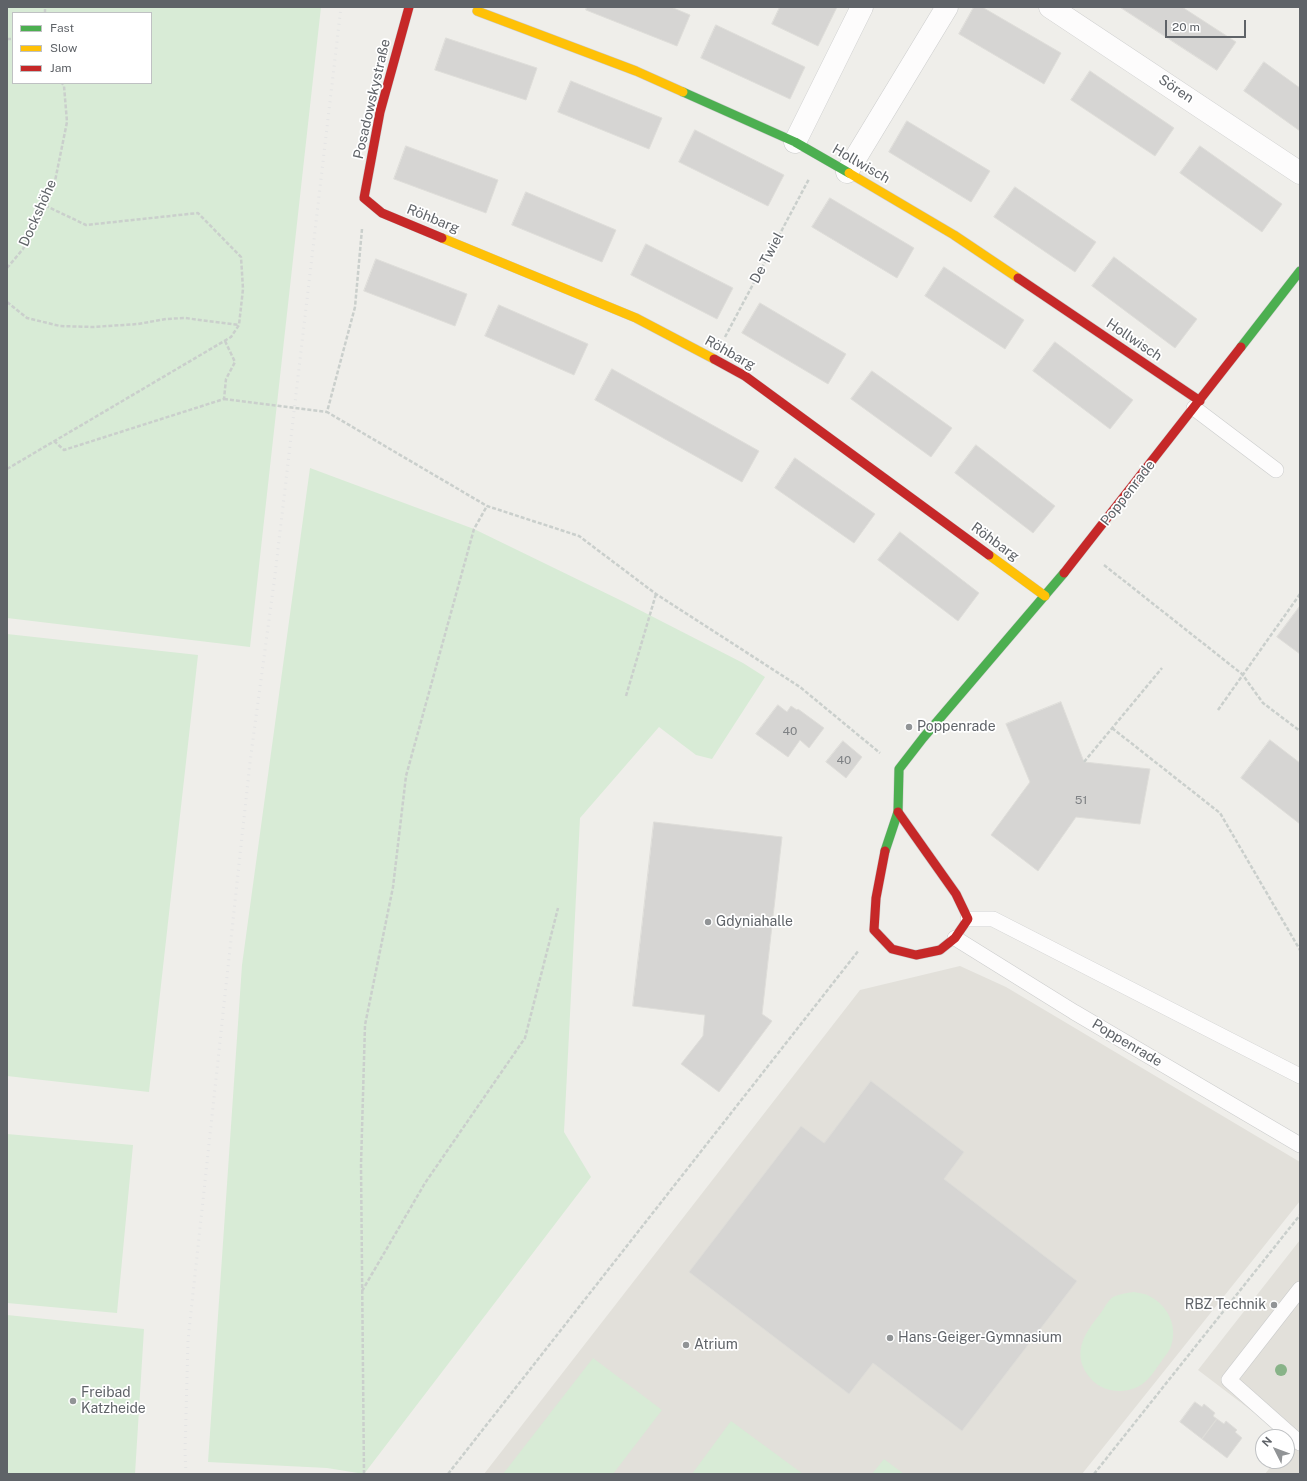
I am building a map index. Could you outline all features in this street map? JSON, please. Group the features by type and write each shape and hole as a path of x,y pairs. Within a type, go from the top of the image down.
{"street":[{"name":"Posadowskystraße","path":"364,198 380,112 409,7"},
{"path":"795,142 862,7"},
{"path":"847,172 948,7"},
{"name":"Sören","path":"1050,7 1300,173"},
{"name":"Hollwisch","path":"478,11 636,71 795,142 954,235 1197,404"},
{"name":"Röhbarg","path":"364,198 382,213 636,318 745,376 1045,596"},
{"name":"Poppenrade","path":"899,769 923,738 1084,550 1300,271"},
{"path":"898,812 956,894 968,920 955,938 940,950 916,955 892,949 874,930 876,898 882,859 898,812 899,769"}],"lane":[{"path":"1197,404 1276,470"},
{"path":"968,920 993,919 1300,1076"},
{"name":"Poppenrade","path":"955,938 1074,1012 1300,1145"},
{"path":"1300,1289 1229,1380 1300,1443"}],"path":[{"name":"Dockshöhe","path":"7,268 23,249 54,186 66,122 63,84"},
{"name":"De Twiel","path":"713,359 820,157"},
{"path":"327,412 355,307 364,198"},
{"path":"7,469 231,337 239,325 243,289 241,257 198,213 86,225 44,205"},
{"path":"7,302 28,318 60,326 93,327 185,318 239,325"},
{"path":"224,341 235,362 226,379 224,399"},
{"path":"54,441 64,450 224,399 327,412 487,506 579,536 656,594 800,687 899,769"},
{"path":"364,1474 361,1166 365,1025 393,887 406,776 474,529 487,506"},
{"path":"1084,550 1242,674 1263,703 1300,731"},
{"path":"626,696 656,594"},
{"path":"1218,710 1300,594"},
{"path":"1084,762 1162,668"},
{"path":"1112,728 1220,812 1300,950"},
{"path":"362,1291 425,1183 525,1038 558,908"},
{"path":"448,1474 874,930"},
{"path":"1094,1474 1300,1215"}],"shaded area":[{"name":"Hans-Geiger-Gymnasium","path":"960,966 1006,987 1300,1162 1300,1201 1082,1474 484,1474 860,990"},
{"name":"RBZ Technik","path":"1300,1240 1300,1474 1265,1474 1269,1469 1295,1469 1295,1429 1276,1429 1198,1370"}],"green space":[{"path":"7,7 321,7 250,647 7,618"},
{"path":"310,468 474,529 622,601 743,663 765,677 712,759 696,755 659,727 580,818 564,1132 591,1177 364,1474 327,1468 208,1462 242,965"},
{"path":"7,634 198,655 149,1092 7,1076"},
{"path":"7,1134 133,1145 117,1313 7,1303"},
{"path":"1134,1292 1149,1296 1157,1301 1167,1311 1172,1325 1173,1339 1168,1352 1152,1375 1142,1384 1128,1390 1111,1390 1104,1388 1091,1379 1081,1362 1080,1353 1089,1329 1111,1298 1121,1294"},
{"name":"Freibad Katzheide","path":"7,1315 144,1329 135,1474 7,1474"},
{"path":"593,1358 662,1410 613,1474 503,1474"},
{"path":"731,1421 803,1474 692,1474"},
{"path":"884,1459 904,1474 872,1474"}],"building":[{"path":"587,7 671,7 690,15 677,46 586,10"},
{"path":"780,7 837,7 818,46 772,24"},
{"path":"974,7 982,7 1061,53 1044,84 959,34"},
{"path":"1120,7 1182,7 1236,42 1217,70"},
{"path":"716,25 805,67 790,99 701,58"},
{"path":"446,38 537,68 526,100 435,70"},
{"path":"1264,62 1300,88 1300,131 1244,91"},
{"path":"1090,71 1174,128 1155,156 1071,100"},
{"path":"571,81 662,118 649,149 558,112"},
{"path":"907,121 990,171 971,202 889,152"},
{"path":"695,130 784,175 768,206 679,162"},
{"path":"406,146 498,180 486,213 394,179"},
{"path":"1200,146 1282,204 1262,232 1180,173"},
{"path":"1015,187 1096,242 1075,272 994,217"},
{"path":"526,192 616,230 602,262 512,225"},
{"path":"830,198 914,248 897,278 812,227"},
{"path":"646,244 733,288 717,319 631,275"},
{"path":"1114,257 1197,319 1175,348 1092,286"},
{"path":"376,259 467,294 455,326 364,291"},
{"path":"944,267 1024,320 1005,349 925,296"},
{"path":"760,303 846,354 828,384 742,333"},
{"path":"499,305 588,344 574,375 485,336"},
{"path":"1055,342 1133,400 1110,429 1033,371"},
{"path":"612,369 759,451 742,482 595,400"},
{"path":"872,371 952,428 931,457 851,399"},
{"path":"976,445 1055,506 1033,533 955,473"},
{"path":"795,458 875,514 854,543 775,488"},
{"path":"900,532 979,593 958,621 878,560"},
{"path":"1300,606 1300,654 1277,637"},
{"path":"1061,702 1084,762 1150,769 1140,824 1076,817 1038,871 991,835 1030,782 1006,724"},
{"path":"778,705 787,712 791,706 797,710 798,709 824,728 809,748 800,740 788,757 756,734"},
{"path":"1270,740 1300,763 1300,824 1241,778"},
{"path":"843,741 862,757 846,778 826,762"},
{"name":"Gdyniahalle","path":"654,822 782,837 762,1014 772,1021 719,1092 681,1064 703,1036 705,1015 633,1006"},
{"path":"871,1081 964,1152 944,1179 1077,1281 962,1431 873,1363 849,1394 689,1272 801,1126 824,1143"},
{"path":"1195,1402 1202,1407 1204,1404 1215,1413 1213,1416 1217,1419 1202,1439 1180,1422"},
{"path":"1217,1419 1224,1424 1226,1421 1237,1430 1235,1432 1242,1438 1227,1458 1202,1439"}],"railway":[{"path":"186,1474 185,1452 188,1340 250,762 275,575 341,7"}],"traffic: fast":[{"path":"683,92 795,142 849,173"},
{"path":"1241,347 1300,271"},
{"path":"885,851 898,812 899,769 923,738 1064,573"}],"traffic: slow":[{"path":"477,11 636,71 683,92"},
{"path":"849,173 954,235 1018,278"},
{"path":"442,238 636,318 714,359"},
{"path":"989,555 1045,596"}],"traffic: jam":[{"path":"409,7 380,112 364,198 382,213 442,238"},
{"path":"1018,278 1200,401"},
{"path":"1064,573 1241,347"},
{"path":"714,359 745,376 989,555"},
{"path":"885,851 876,898 874,930 892,949 916,955 940,950 955,938 968,919 956,894 898,812"}],"place":[{"name":"Poppenrade","path":"909,727"},
{"name":"Gdyniahalle","path":"708,922"},
{"name":"RBZ Technik","path":"1274,1305"},
{"name":"Hans-Geiger-Gymnasium","path":"890,1338"},
{"name":"Atrium","path":"686,1345"},
{"name":"Freibad Katzheide","path":"73,1401"}]}
